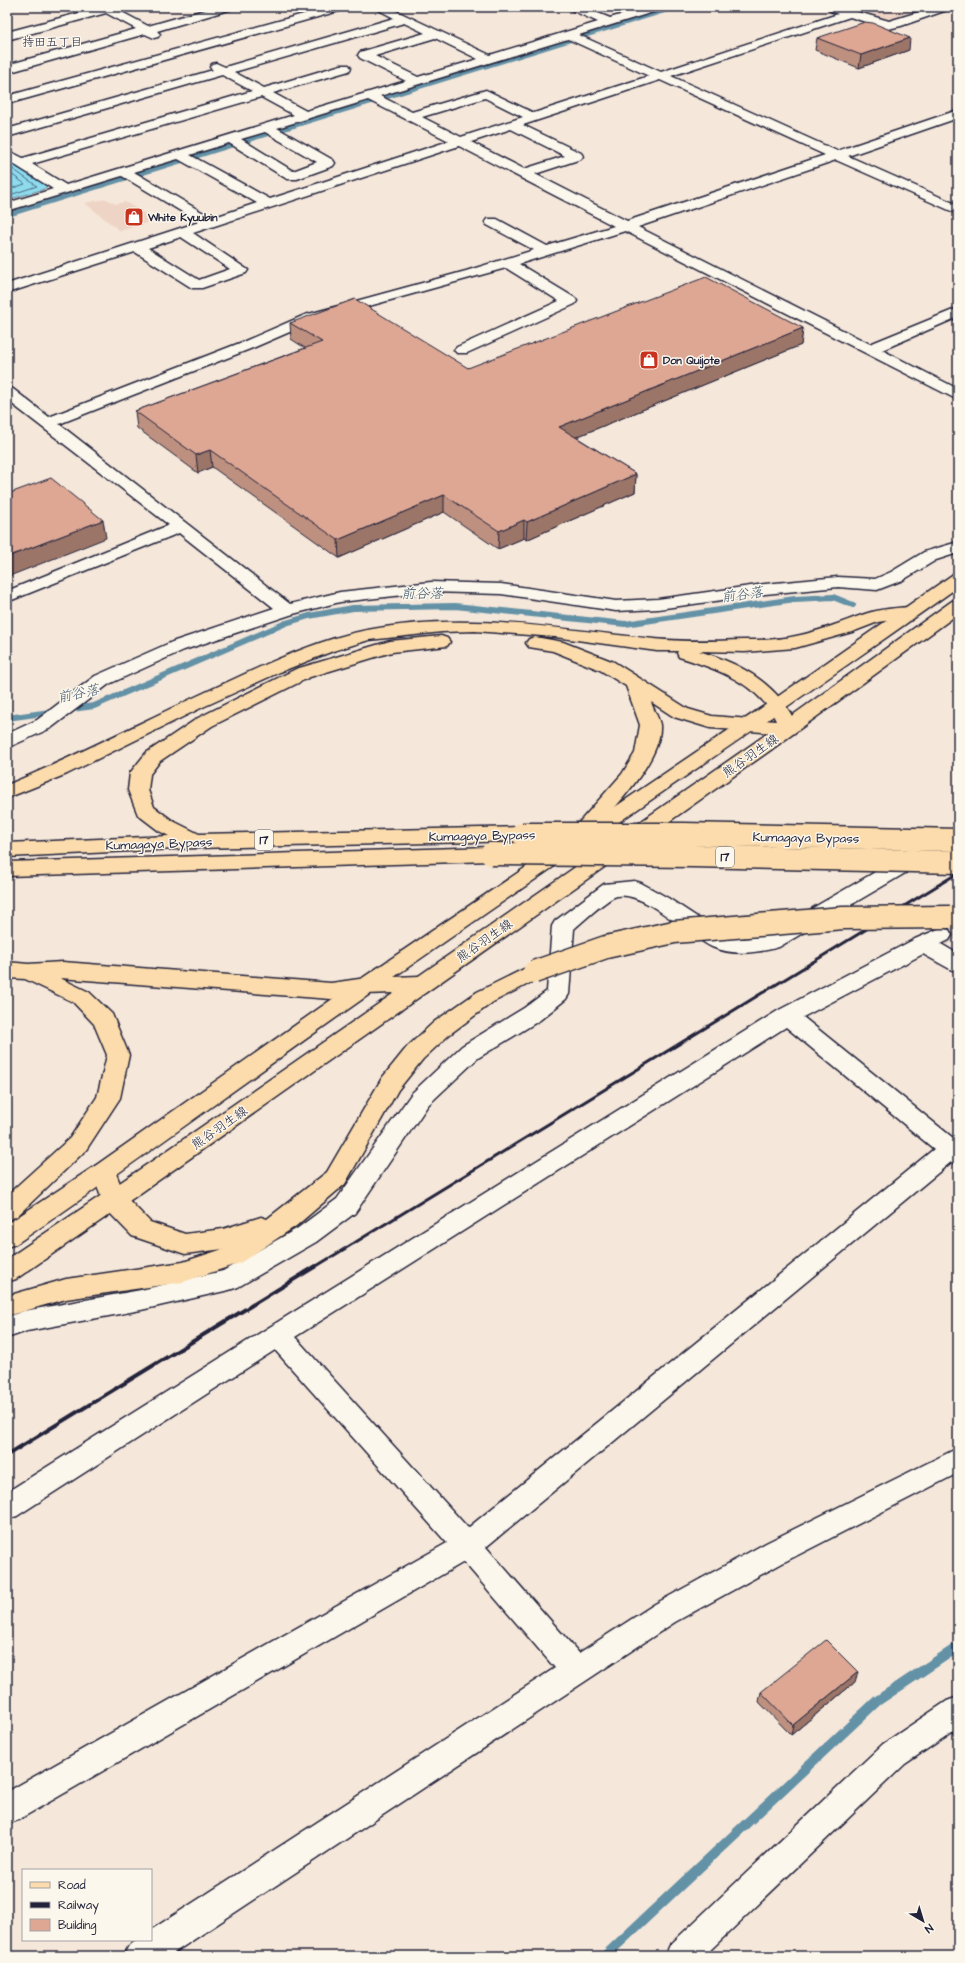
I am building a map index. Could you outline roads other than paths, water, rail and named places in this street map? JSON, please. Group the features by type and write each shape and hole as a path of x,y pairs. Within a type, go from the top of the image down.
{"main road":[{"name":"熊谷羽生線","path":"7,1237 104,1172 366,986 777,706 958,579"},
{"name":"熊谷羽生線","path":"7,1272 114,1201 420,984 788,728 958,605"},
{"path":"7,792 60,770 196,703 273,668 326,647 368,635 442,627 475,626 554,632 656,645 745,646 795,642 846,628 874,617 910,612"},
{"path":"196,841 166,826 145,810 138,790 140,773 153,757 204,722 303,673 390,647 449,641 508,640 557,646 607,666 681,713 710,722 746,726 788,728 777,706 757,686 729,668 715,661 656,645"},
{"path":"564,851 629,778 645,753 650,725 634,683"},
{"name":"Kumagaya Bypass","path":"7,850 196,841 522,834 684,834 958,840"},
{"name":"Kumagaya Bypass","path":"7,869 491,854 693,856 958,862"},
{"path":"7,1306 66,1288 183,1272 231,1256 287,1219 336,1178 390,1084 415,1053 442,1028 485,998 534,972 606,947 674,932 843,918 943,928"},
{"path":"17,971 64,970 331,991 366,986 420,984"},
{"path":"7,1210 78,1144 108,1098 118,1055 104,1020 80,997 17,971"},
{"path":"104,1172 114,1201 141,1229 185,1244 223,1239 287,1219"}],"street":[{"path":"7,69 228,7"},
{"path":"7,100 342,7"},
{"path":"379,7 487,58"},
{"path":"573,7 608,22"},
{"path":"7,207 487,58 659,7"},
{"path":"830,7 848,14 888,24 897,24 946,7"},
{"path":"7,36 109,8 146,30 223,70 304,115"},
{"path":"7,289 534,118 848,14"},
{"path":"7,133 405,19"},
{"path":"416,81 364,55 435,34"},
{"path":"567,34 779,128 836,156 958,210"},
{"path":"21,162 345,68"},
{"path":"410,117 486,94 534,118"},
{"path":"368,95 958,396"},
{"path":"48,422 250,344 310,318 508,263 627,226 958,114"},
{"path":"512,125 576,156 523,174"},
{"path":"230,138 292,176 328,163 265,127"},
{"path":"7,154 63,189"},
{"path":"179,154 268,204"},
{"path":"123,171 210,223"},
{"path":"492,222 546,251"},
{"path":"137,247 197,285 241,270 182,232"},
{"path":"462,350 570,301 508,263"},
{"path":"7,274 21,284"},
{"path":"870,350 958,312"},
{"path":"7,392 48,422 287,610"},
{"path":"7,597 181,526"},
{"path":"7,742 44,724 102,680 178,646 287,610 340,597 431,587 501,589 616,606 658,604 765,589 838,582 877,585 897,576 930,556 958,547"},
{"path":"7,1328 24,1321 141,1300 230,1280 307,1235 346,1206 420,1099 470,1052 532,1014 558,994 563,926 611,889 634,888 661,903 720,942 744,946 771,942 958,833"},
{"path":"7,1507 277,1335 787,1016 943,928 958,964"},
{"path":"7,1809 467,1546 954,1152 787,1016"},
{"path":"277,1335 467,1546 576,1671"},
{"path":"140,1956 665,1613 769,1555 958,1460"},
{"path":"681,1956 894,1754 958,1711"}],"water":[{"path":"7,160 47,186 44,189 7,200"}],"waterway":[{"path":"7,215 676,7"},
{"name":"前谷落","path":"7,718 94,706 286,623 309,616 353,608 455,606 625,624 795,599 833,597 853,605"},
{"path":"605,1956 877,1701 958,1647"}],"tunnel":[{"path":"941,935 958,925"}],"railway":[{"path":"315,1267 958,873"},
{"path":"7,1455 316,1266"}],"place":[{"name":"White Kyuubin","path":"134,217"},
{"name":"Don Quijote","path":"649,360"}],"district":[{"name":"持田五丁目","path":"52,42"}]}
